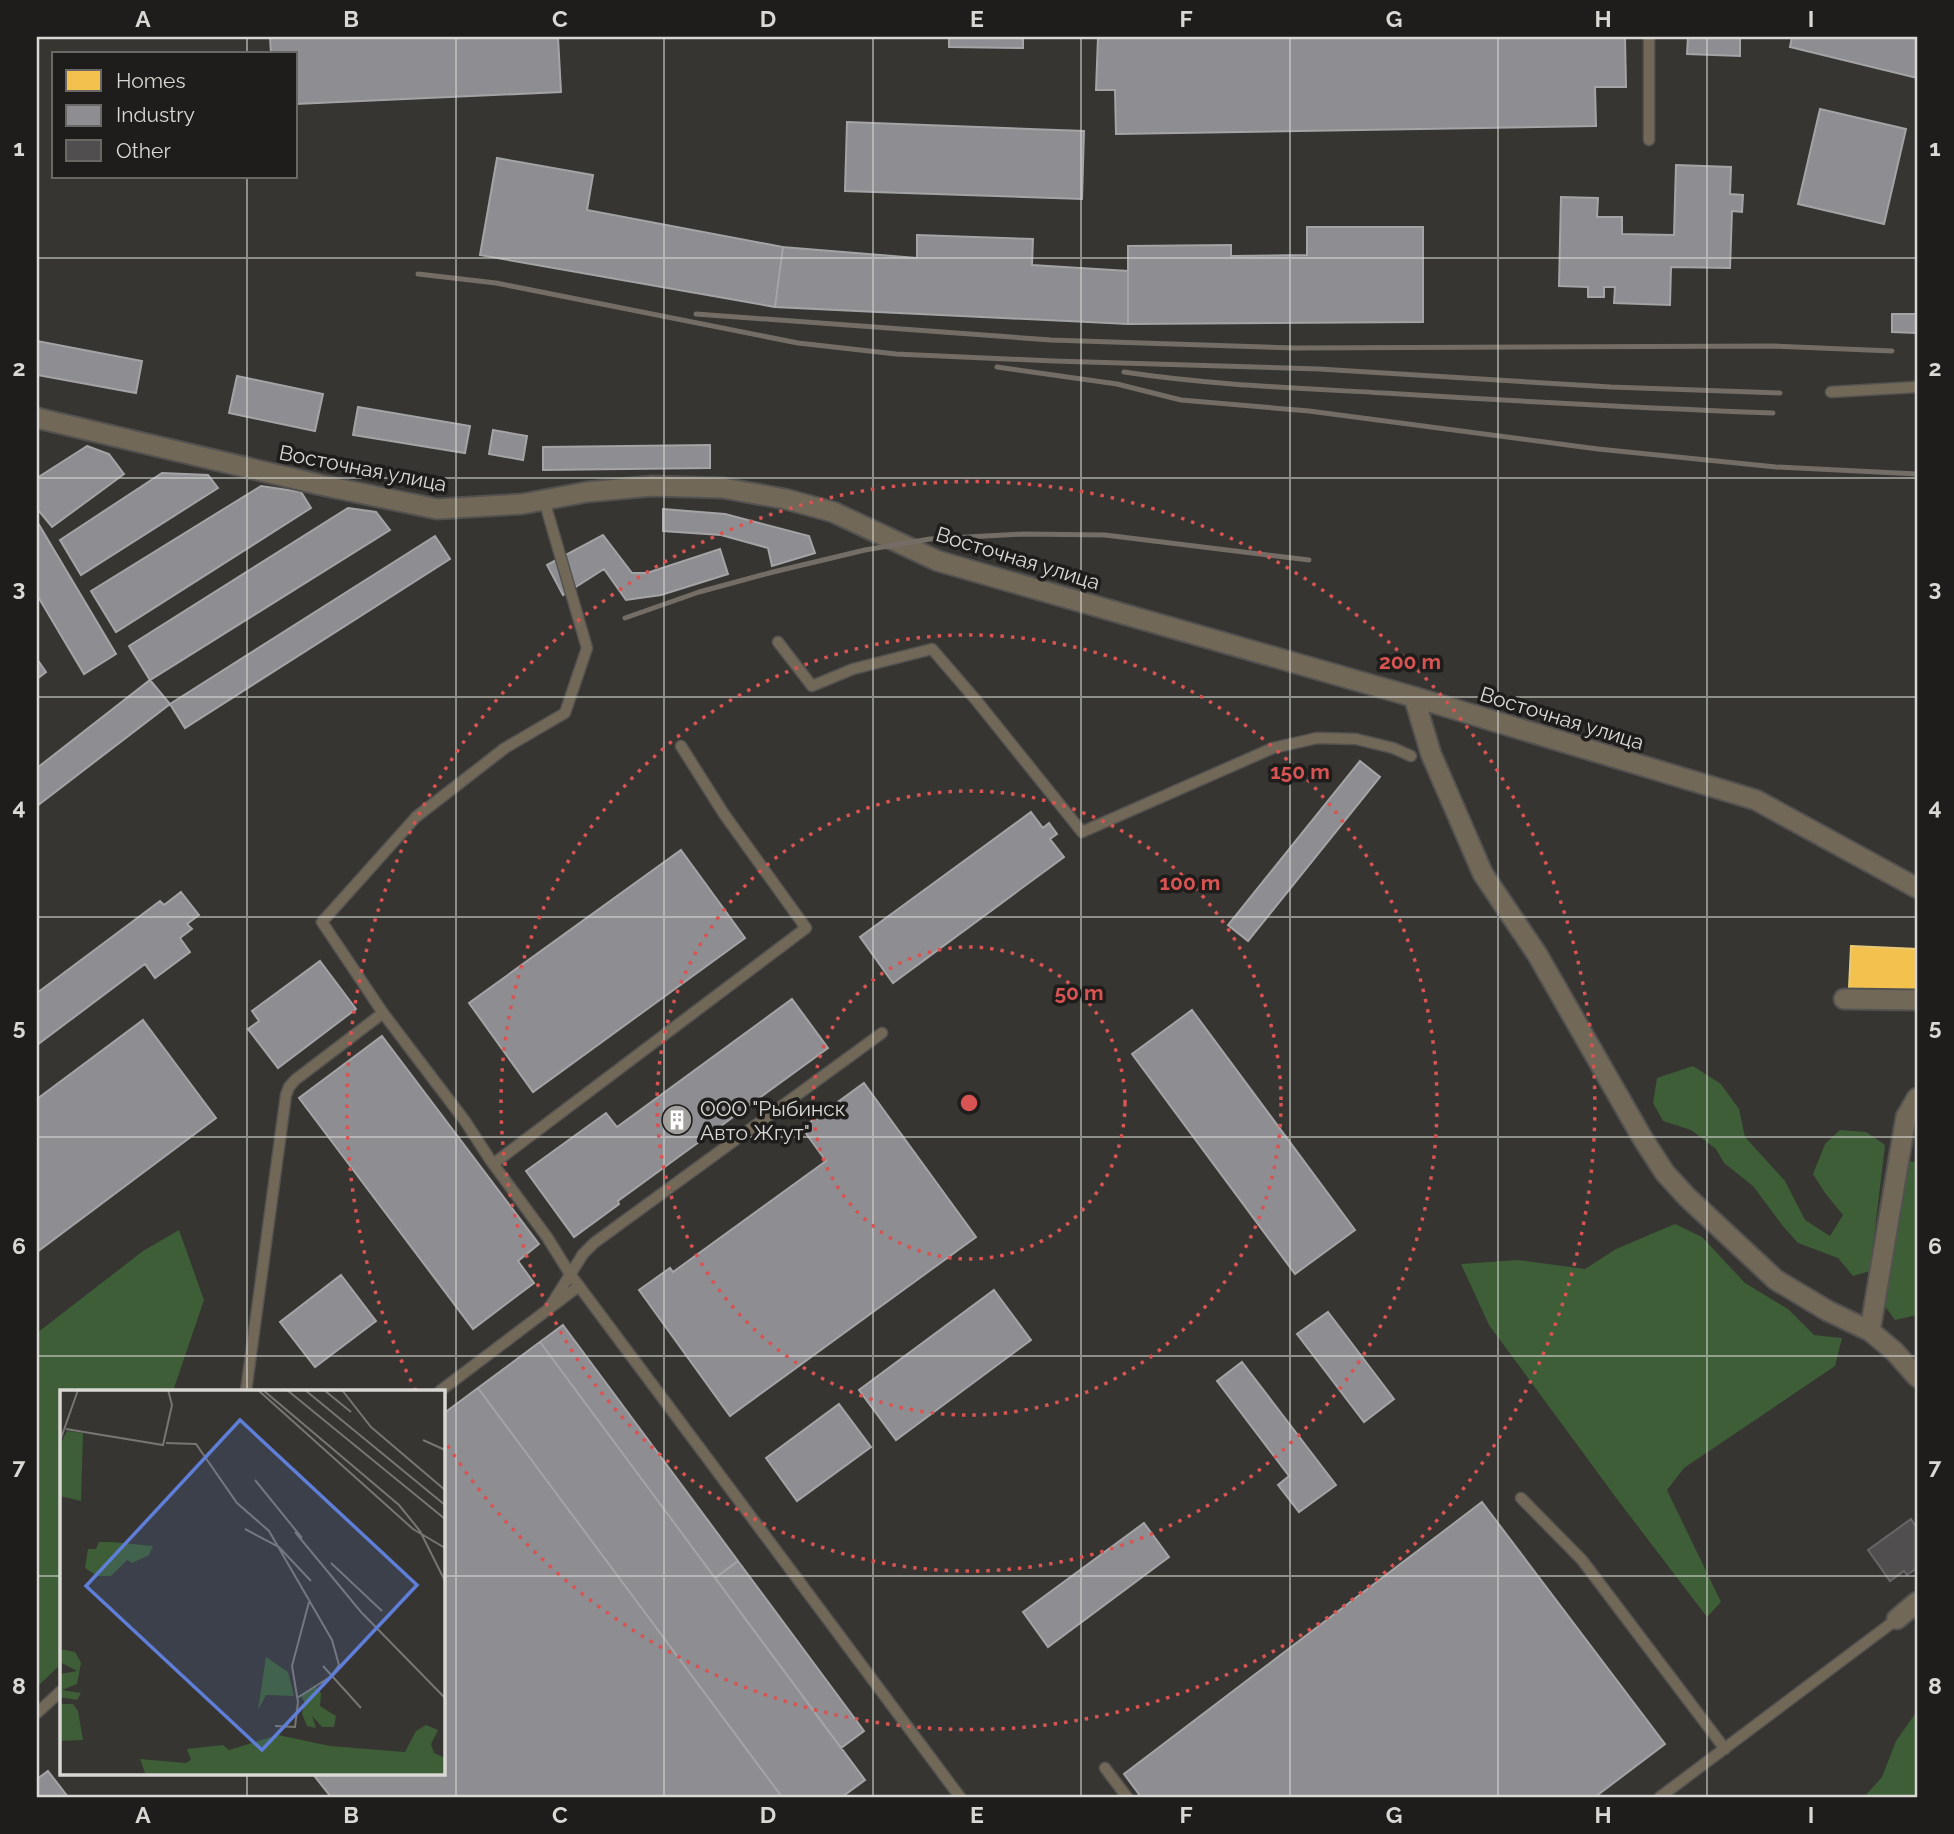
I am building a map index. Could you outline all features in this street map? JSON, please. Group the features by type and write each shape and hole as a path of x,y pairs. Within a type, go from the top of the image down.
{"street":[{"name":"Восточная улица","path":"37,418 321,485 437,509 522,504 587,492 652,486 723,488 785,499 833,512 938,561 1414,697 1756,800 1917,888"},
{"path":"1414,697 1431,754 1483,874 1537,954 1643,1139 1665,1172 1687,1197 1776,1280 1828,1311 1870,1331 1894,1351 1917,1377"},
{"path":"1844,999 1917,1000"},
{"path":"1870,1331 1906,1116 1917,1098"},
{"path":"1897,1619 1917,1602"}],"lane":[{"path":"1649,37 1649,140"},
{"path":"1831,392 1917,387"},
{"path":"544,500 587,649 565,713 505,748 416,817 322,922 383,1013 465,1121 570,1274 960,1797"},
{"path":"778,642 812,686 853,669 932,649 1082,832 1273,748 1317,738 1356,739 1393,748 1411,756"},
{"path":"493,1164 806,928 724,814 681,746"},
{"path":"246,1390 289,1087 383,1013"},
{"path":"548,1310 583,1254 594,1242 882,1032"},
{"path":"441,1390 579,1286"},
{"path":"1521,1498 1582,1560 1725,1749"},
{"path":"1660,1797 1897,1619"},
{"path":"37,1713 60,1692"},
{"path":"1105,1768 1127,1797"}],"green space":[{"path":"1693,1066 1721,1084 1739,1109 1745,1137 1785,1181 1805,1220 1830,1236 1843,1215 1813,1174 1825,1144 1840,1130 1866,1132 1885,1145 1870,1271 1853,1276 1838,1258 1798,1243 1753,1186 1724,1163 1716,1149 1691,1130 1663,1121 1653,1103 1657,1078"},
{"path":"1904,1161 1917,1162 1917,1315 1895,1320 1881,1301"},
{"path":"1675,1224 1702,1237 1745,1283 1788,1309 1814,1335 1842,1338 1835,1366 1684,1468 1667,1490 1721,1602 1707,1617 1489,1325 1461,1264 1518,1260 1585,1269 1616,1249"},
{"path":"179,1230 204,1300 173,1390 60,1390 60,1665 37,1687 37,1333 143,1251"},
{"path":"1917,1711 1917,1797 1864,1797 1882,1777 1896,1741"}],"building: Homes":[{"path":"1851,946 1917,949 1917,991 1849,988"}],"building: Industry":[{"path":"270,37 558,37 561,92 298,104 298,52 271,52"},
{"path":"949,37 1023,37 1023,48 949,47"},
{"path":"1098,37 1625,37 1626,87 1595,87 1596,126 1116,134 1115,90 1096,90"},
{"path":"1688,37 1740,37 1740,56 1687,54"},
{"path":"1792,37 1917,37 1917,78 1790,47"},
{"path":"1820,109 1906,129 1884,224 1798,204"},
{"path":"847,122 1084,131 1082,199 845,191"},
{"path":"497,158 593,175 587,210 783,247 775,307 480,255"},
{"path":"1676,165 1731,167 1730,194 1743,195 1742,212 1732,211 1730,268 1671,267 1670,305 1614,303 1615,287 1604,287 1604,297 1588,297 1588,287 1559,286 1561,197 1598,198 1597,217 1622,217 1622,234 1674,235"},
{"path":"1307,227 1423,227 1423,322 1128,324 1128,246 1231,245 1231,256 1307,255"},
{"path":"917,235 1033,239 1032,265 1128,271 1128,324 775,307 783,247 917,258"},
{"path":"1892,314 1917,314 1917,333 1892,332"},
{"path":"37,341 142,361 136,393 37,375"},
{"path":"237,376 323,394 315,431 229,413"},
{"path":"358,407 470,426 465,453 353,435"},
{"path":"493,430 527,436 523,460 489,454"},
{"path":"710,445 710,468 543,470 543,447"},
{"path":"87,446 109,454 124,474 52,527 39,511 37,512 37,478"},
{"path":"162,473 208,475 218,488 81,575 60,540"},
{"path":"261,486 301,492 311,508 116,632 91,591"},
{"path":"348,508 376,512 390,530 150,680 129,646"},
{"path":"663,509 725,514 809,536 815,553 772,566 768,548 721,535 663,531"},
{"path":"38,523 116,654 84,674 37,595"},
{"path":"603,535 632,573 647,573 720,549 728,574 661,595 626,600 604,569 563,595 547,565"},
{"path":"435,536 450,559 185,728 170,704"},
{"path":"37,659 46,672 37,679"},
{"path":"150,680 170,704 37,806 37,768"},
{"path":"1360,761 1380,777 1248,941 1228,925"},
{"path":"1031,812 1043,828 1049,823 1057,834 1050,839 1064,857 893,983 860,937"},
{"path":"681,850 745,938 533,1092 469,1003"},
{"path":"181,892 199,915 187,924 192,929 180,938 190,952 155,978 145,964 37,1045 37,993 160,901 164,905"},
{"path":"320,961 356,1009 278,1068 248,1029 259,1021 252,1011"},
{"name":"ООО \"Рыбинск Авто Жгут\"","path":"792,999 828,1048 618,1201 619,1204 574,1237 526,1171 606,1113 617,1127"},
{"path":"1192,1010 1355,1230 1295,1274 1132,1054"},
{"path":"143,1020 216,1118 37,1252 37,1099"},
{"path":"382,1036 539,1244 518,1261 534,1283 473,1329 299,1098"},
{"path":"864,1083 976,1237 730,1416 639,1290 670,1268 673,1272 826,1161 802,1128"},
{"path":"341,1275 376,1321 315,1367 280,1322"},
{"path":"994,1290 1031,1340 896,1440 859,1390"},
{"path":"1328,1312 1394,1399 1364,1422 1297,1334"},
{"path":"563,1325 738,1561 715,1578 540,1342"},
{"path":"540,1342 865,1780 842,1797 782,1797 478,1388"},
{"path":"1242,1362 1336,1485 1299,1512 1278,1485 1289,1476 1217,1381"},
{"path":"478,1388 782,1797 331,1797 313,1774 444,1774 444,1413"},
{"path":"839,1404 871,1447 797,1501 766,1458"},
{"path":"1482,1502 1665,1744 1595,1797 1141,1797 1124,1774"},
{"path":"1144,1523 1169,1557 1048,1647 1023,1612"},
{"path":"738,1561 864,1731 841,1748 715,1578"},
{"path":"48,1771 68,1797 37,1797 37,1779"}],"building: Other":[{"path":"1911,1519 1917,1528 1917,1568 1907,1575 1904,1571 1890,1581 1868,1550"}],"railway":[{"path":"418,274 496,283 798,343 896,354 1319,369 1611,387 1780,393"},
{"path":"696,314 1051,340 1295,348 1771,346 1892,351"},
{"path":"997,367 1117,384 1181,400 1309,411 1598,449 1776,467 1917,474"},
{"path":"1124,372 1286,388 1773,413"},
{"path":"625,618 699,592 773,572 865,550 930,539 1024,534 1105,535 1309,560"}],"place":[{"name":"ООО \"Рыбинск Авто Жгут\"","path":"677,1120"}]}
